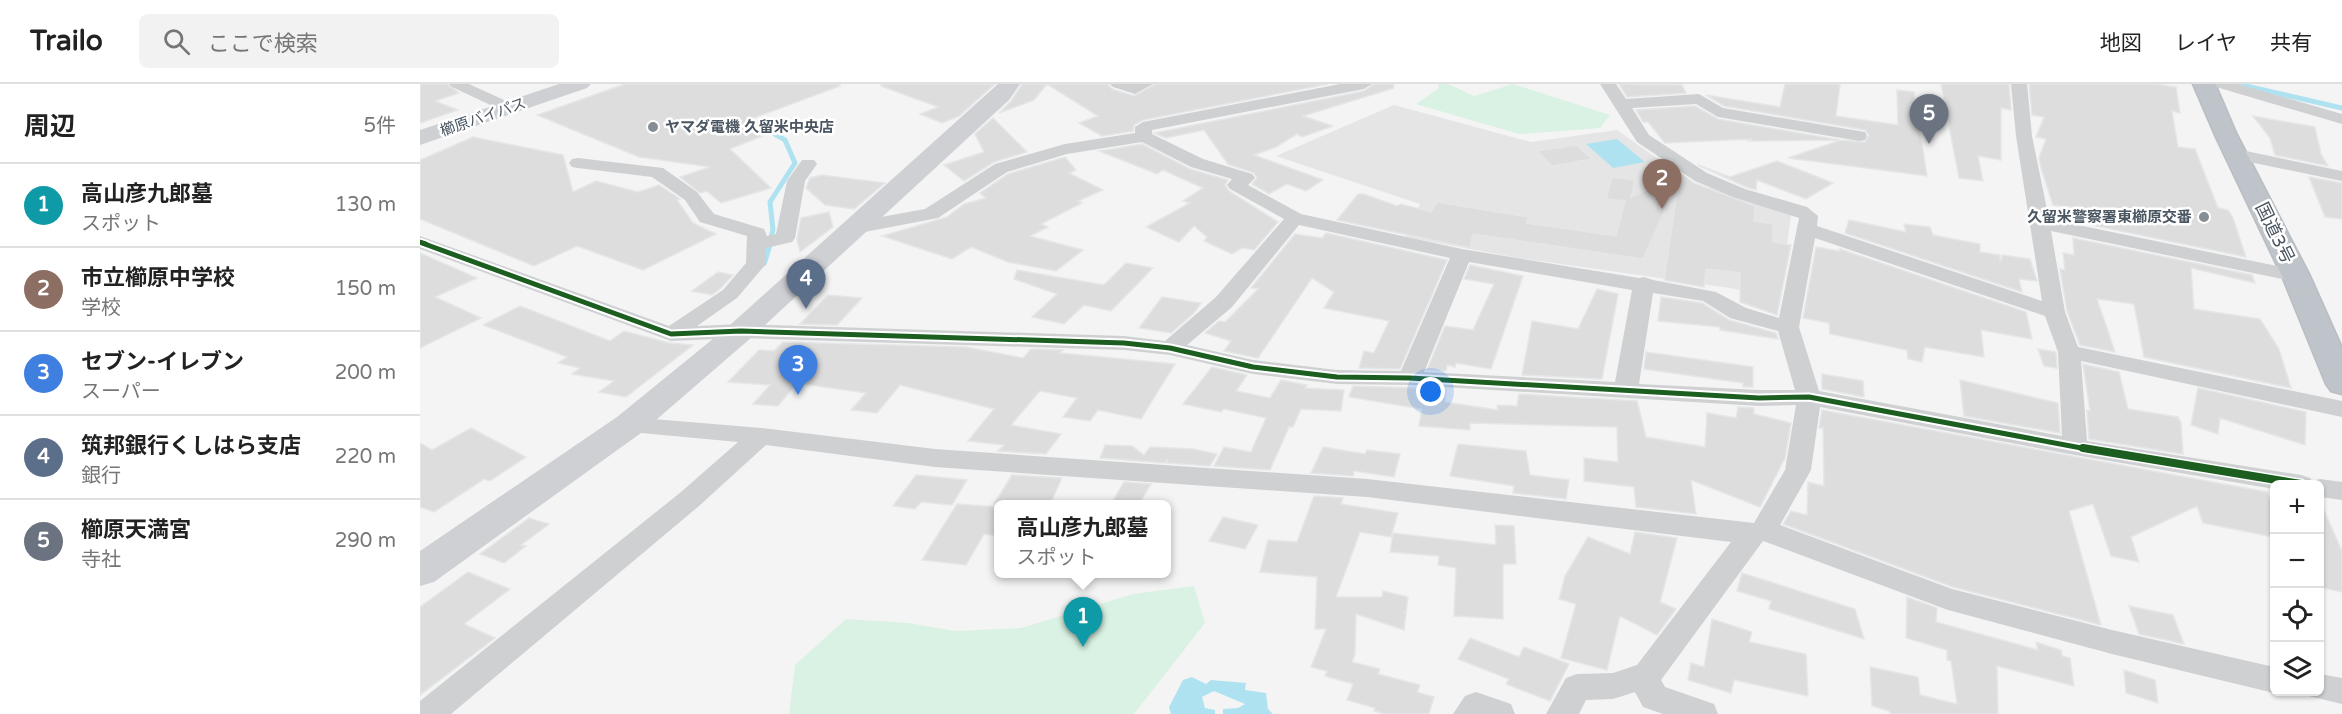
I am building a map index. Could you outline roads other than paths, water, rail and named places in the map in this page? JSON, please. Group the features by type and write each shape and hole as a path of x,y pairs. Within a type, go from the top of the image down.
{"highway":[{"name":"国道3号","path":"2204,84 2296,276 2342,384"}],"street":[{"path":"457,84 504,106"},
{"name":"櫛原バイパス","path":"420,138 559,84"},
{"name":"櫛原バイパス","path":"420,131 580,84"},
{"path":"425,562 629,425 741,331 1001,95 1009,84"},
{"path":"1118,84 1135,89 1145,84"},
{"path":"1144,136 1143,127 1364,84"},
{"path":"1562,714 1577,687 1613,686 1647,675 1758,532 1798,470 1809,397 1788,327 1809,216 1800,211 1738,193 1701,177 1643,138 1608,84"},
{"path":"2019,84 2024,136 2054,312 2069,352 2075,447"},
{"path":"2221,84 2342,119"},
{"path":"1622,104 1699,99 1718,112 1859,136"},
{"path":"854,228 932,214 1001,168 1065,149 1144,136 1197,163 1246,178 1236,185 1295,218 1462,255 1709,296 1738,312 1788,327"},
{"path":"2236,154 2342,176"},
{"path":"578,163 657,172 691,196 707,218 757,232 756,264 730,294 671,334"},
{"path":"756,244 785,238 796,182 808,164"},
{"path":"1170,348 1224,302 1295,218"},
{"path":"2038,223 2296,276"},
{"path":"1806,230 2054,312"},
{"path":"420,242 671,334 741,331 1124,343 1170,348 1253,367 1336,377 1410,378 1759,398 1809,397 2075,447 2277,480"},
{"path":"1410,378 1462,255"},
{"path":"1626,389 1644,284"},
{"path":"2069,352 2342,409"},
{"path":"629,425 761,436 935,458 1367,488 1758,532 1948,599 2112,642 2270,679"},
{"path":"428,714 690,499 761,436"},
{"path":"2324,489 2342,491"},
{"path":"1642,676 1654,697 1702,714"},
{"path":"2324,688 2342,691"},
{"path":"1469,714 1476,706 1500,714"}],"water":[{"path":"1617,139 1645,162 1613,168 1586,144"},
{"path":"1192,677 1206,684 1211,680 1246,683 1245,690 1266,693 1268,709 1273,714 1223,714 1223,709 1238,708 1245,704 1214,691 1202,697 1205,708 1215,710 1215,714 1171,714 1169,707 1183,680"}],"waterway":[{"path":"2242,85 2342,108"},
{"path":"743,115 785,140 795,163 770,202 773,230 769,244"},
{"path":"764,263 770,243"}],"place":[{"name":"ヤマダ電機 久留米中央店","path":"653,127"},
{"name":"櫛原天満宮","path":"1929,144"},
{"name":"市立櫛原中学校","path":"1662,209"},
{"name":"久留米警察署東櫛原交番","path":"2204,217"},
{"name":"筑邦銀行くしはら支店","path":"806,309"},
{"name":"セブン-イレブン","path":"798,395"},
{"name":"高山彦九郎墓","path":"1083,647"}]}
